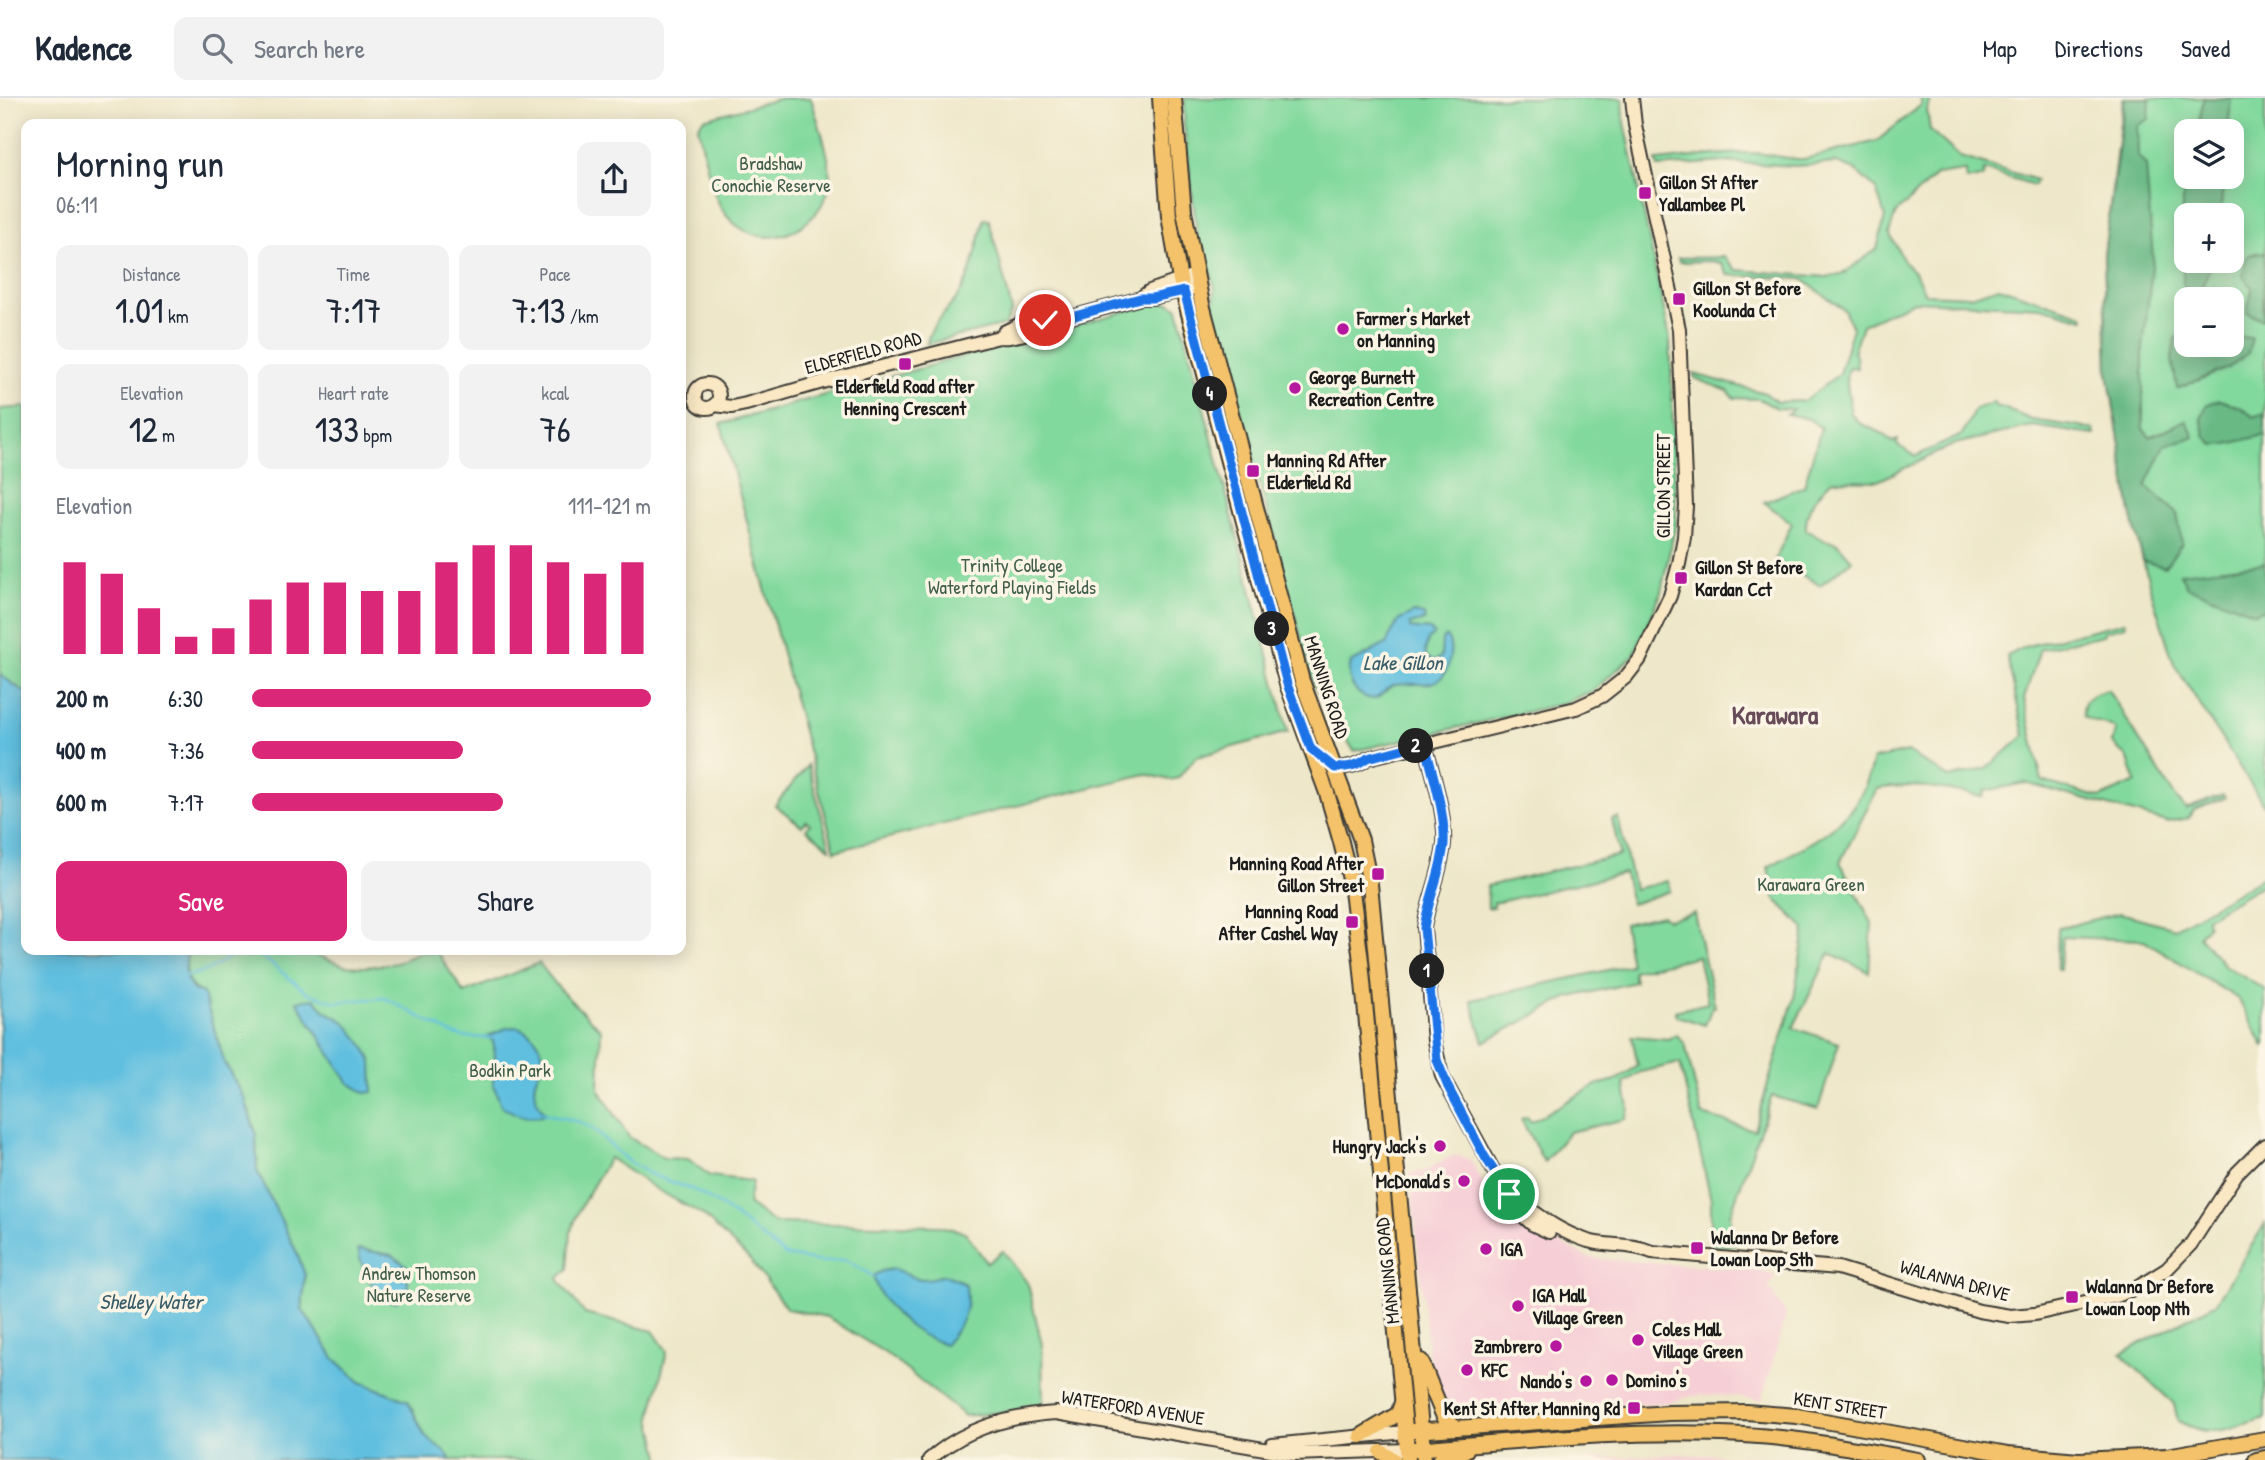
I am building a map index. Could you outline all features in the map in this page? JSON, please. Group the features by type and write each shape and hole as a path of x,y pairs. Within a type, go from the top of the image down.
{"main road":[{"name":"MANNING ROAD","path":"1160,98 1169,216 1246,475 1302,681 1361,840 1370,884 1423,1454"},
{"name":"MANNING ROAD","path":"1174,98 1189,283 1287,684 1327,793 1351,883 1361,961 1407,1455"},
{"path":"1414,1343 1444,1417 1457,1428"},
{"path":"1361,1436 1398,1414 1402,1402"},
{"name":"KENT STREET","path":"1405,1432 1695,1412 1774,1414 2008,1454 2079,1460 2166,1456 2265,1439"},
{"path":"1773,1437 1774,1414"},
{"path":"1407,1455 1486,1442 1647,1434 1773,1437 1918,1460"},
{"path":"1440,1460 1486,1442"},
{"path":"2256,1460 2265,1458"}],"street":[{"name":"GILLON STREET","path":"1335,768 1347,759 1359,755 1368,758 1576,708 1602,696 1626,677 1640,659 1660,618 1676,578 1684,537 1686,506 1679,329 1635,125 1632,98"},
{"name":"ELDERFIELD ROAD","path":"716,399 737,405 999,337 1007,339 1046,328 1053,322 1140,298 1150,291 1189,283"},
{"name":"WALANNA DRIVE","path":"1425,743 1444,830 1442,858 1427,907 1424,928 1437,1060 1442,1076 1474,1137 1509,1194 1514,1208 1532,1224 1568,1243 1643,1256 1652,1252 1838,1268 1979,1311 2010,1316 2035,1314 2100,1300 2146,1283 2178,1259 2237,1173 2265,1145"},
{"path":"1311,749 1335,768 1330,776 1327,793"},
{"name":"WATERFORD AVENUE","path":"929,1460 965,1435 995,1423 1025,1415 1056,1413 1256,1453 1407,1455"},
{"name":"WATERFORD AVENUE","path":"1256,1453 1361,1436 1405,1432"}],"shaded area":[{"path":"1458,1155 1471,1161 1490,1197 1515,1220 1587,1257 1760,1270 1775,1275 1769,1287 1786,1314 1762,1400 1718,1395 1687,1396 1673,1402 1594,1407 1588,1402 1584,1405 1570,1402 1510,1406 1497,1413 1476,1415 1450,1406 1444,1401 1431,1373 1410,1173 1424,1171"},
{"path":"1677,1454 1784,1458 1800,1460 1574,1460"}],"green space":[{"name":"Bradshaw Conochie Reserve","path":"782,98 811,98 826,150 830,185 821,206 801,227 776,236 763,236 737,226 720,207 698,128 703,119"},
{"path":"1185,98 1623,98 1624,118 1670,339 1676,522 1660,596 1634,655 1593,691 1561,704 1354,751 1314,686 1213,309 1215,288 1209,266 1201,258 1198,241 1184,124"},
{"path":"1921,98 1930,98 1927,110 1930,130 1960,157 2036,180 2034,185 1984,170 1983,177 1966,180 1965,171 1936,175 1896,213 1889,233 1906,264 1916,274 1925,294 1970,296 1999,287 2083,315 2084,319 2041,307 1914,301 1862,325 1853,352 1857,368 1849,367 1846,375 1851,414 1859,423 1882,433 1892,442 1898,440 1897,445 1916,456 1962,435 1975,409 1994,402 1996,407 2032,420 2094,429 2095,435 2032,426 1955,444 1878,481 1832,480 1810,508 1806,530 1824,540 1837,543 1852,560 1820,585 1775,560 1792,523 1764,502 1804,486 1821,428 1809,419 1787,414 1793,409 1777,408 1759,399 1734,398 1728,391 1694,378 1694,374 1765,393 1777,402 1804,401 1839,374 1853,327 1844,310 1802,279 1728,275 1721,263 1679,262 1678,258 1724,257 1737,270 1827,277 1844,273 1877,249 1885,217 1876,189 1855,170 1837,163 1796,166 1724,162 1658,167 1656,161 1750,153 1804,159 1877,141 1921,105"},
{"path":"2123,98 2265,98 2265,807 2174,664 2151,591 2131,513 2108,372 2104,255"},
{"path":"2125,98 2150,98 2149,119 2137,126 2138,156 2146,166 2153,259 2143,348 2143,429 2150,437 2186,420 2194,437 2165,445 2146,486 2177,513 2182,543 2165,567 2143,561 2131,513 2108,372 2104,255"},
{"path":"2204,98 2231,98 2229,119 2200,119"},
{"path":"2184,189 2223,189 2221,203 2183,203"},
{"path":"984,219 989,220 1012,310 1005,325 927,344 932,330 965,284"},
{"path":"2265,252 2263,319 2247,313 2252,288 2243,276 2246,257"},
{"path":"2183,273 2208,273 2202,287 2183,287"},
{"name":"Trinity College Waterford Playing Fields","path":"1158,302 1171,303 1178,308 1288,732 1196,757 1178,778 1170,780 1145,774 835,851 721,424"},
{"path":"2244,337 2252,338 2248,353 2244,356"},
{"path":"2174,345 2174,357 2243,357 2228,368 2177,389 2172,359"},
{"path":"2220,400 2240,407 2254,417 2265,413 2265,435 2214,445 2206,437 2201,418 2207,404"},
{"path":"21,407 21,690 0,675 0,409"},
{"path":"2265,563 2265,609 2255,613 2187,587 2180,573"},
{"name":"Karawara Green","path":"2125,622 2126,626 2105,631 2103,635 2040,649 2024,699 2042,781 2100,798 2136,782 2127,757 2112,743 2116,730 2084,717 2086,701 2093,695 2108,690 2174,795 2186,809 2223,795 2225,798 2194,810 2189,818 2167,822 2025,783 1984,791 1983,797 1917,786 1877,789 1840,862 1872,923 1869,972 1830,953 1793,1028 1839,1043 1818,1109 1772,1096 1730,1215 1735,1246 1711,1245 1708,1239 1711,1235 1711,1200 1680,1063 1641,1072 1624,1083 1629,1108 1626,1119 1569,1132 1544,1162 1521,1119 1527,1117 1531,1122 1596,1085 1616,1080 1638,1066 1632,1036 1668,1039 1676,1034 1685,1044 1702,1115 1754,1130 1794,998 1805,929 1775,899 1768,867 1822,836 1845,816 1865,787 1873,759 1908,752 1949,778 1986,769 2024,736 2007,656 2027,646"},
{"path":"808,765 830,848 806,829 810,824 806,821 802,826 775,805"},
{"path":"1618,818 1634,889 1668,881 1670,891 1631,904 1624,873 1494,903 1494,907 1488,908 1487,886 1620,855 1612,819"},
{"path":"2265,876 2265,883 2206,918 2208,925 2199,936 2224,965 2265,990 2265,1048 2238,999 2144,940 2062,937 2060,969 2057,969 2058,928 2120,913 2175,928"},
{"path":"1694,913 1715,1007 1712,1007 1705,1025 1677,1016 1675,1011 1708,1003 1698,956 1633,971 1635,982 1567,998 1484,1042 1471,1000 1631,965 1624,924 1662,915 1667,920"},
{"path":"187,955 317,955 345,966 365,967 396,963 414,955 439,955 464,993 539,963 562,992 601,1030 599,1089 629,1137 664,1158 688,1159 710,1176 752,1181 748,1204 774,1223 939,1226 965,1232 987,1263 1003,1251 1028,1284 1042,1345 1043,1408 965,1416 885,1353 827,1317 787,1309 751,1261 703,1215 656,1189 609,1158 579,1210 571,1232 568,1269 558,1279 585,1314 653,1331 667,1351 651,1417 661,1460 451,1460 425,1436 408,1401 360,1382 334,1359 302,1309 305,1275 257,1171 256,1135 245,1099 225,1064 203,993 188,981"},
{"path":"2265,1224 2265,1418 2221,1430 2190,1427 2178,1421 2174,1404 2121,1354 2215,1304"}],"water":[{"name":"Lake Gillon","path":"1413,613 1424,615 1425,620 1410,624 1410,628 1430,630 1434,634 1428,640 1425,652 1427,657 1434,661 1441,657 1442,640 1446,636 1448,639 1450,657 1447,669 1442,677 1428,684 1392,686 1375,699 1363,696 1351,682 1351,663 1386,644 1398,621"},
{"name":"Shelley Water","path":"0,675 21,690 21,955 187,955 185,977 193,990 203,993 225,1064 245,1099 256,1135 257,1171 305,1275 302,1309 334,1358 360,1382 408,1401 425,1436 451,1460 0,1460"},
{"path":"315,999 325,1011 345,1022 364,1046 372,1062 373,1092 365,1093 348,1082 297,1001"},
{"path":"518,1027 534,1037 542,1050 544,1063 534,1089 537,1102 546,1114 523,1116 501,1106 493,1083 495,1056 493,1041 487,1037 506,1028"},
{"path":"358,1249 392,1255 407,1266 408,1286 396,1302 379,1299"},
{"path":"894,1269 923,1279 949,1276 966,1285 967,1302 963,1317 945,1344 911,1327 900,1319 883,1299 873,1276"}],"waterway":[{"path":"185,977 211,969 236,955"},
{"path":"260,955 308,993 336,1002 385,998 452,1034 490,1038"},
{"path":"543,1113 580,1122 594,1130 628,1161 650,1174 696,1191 726,1209 786,1256 822,1262 846,1260 873,1276"}],"place":[{"name":"Gillon St After Yallambee Pl","path":"1645,193"},
{"name":"Gillon St Before Koolunda Ct","path":"1679,299"},
{"name":"Farmer's Market on Manning","path":"1343,329"},
{"name":"Elderfield Road after Henning Crescent","path":"905,364"},
{"name":"George Burnett Recreation Centre","path":"1295,388"},
{"name":"Manning Rd After Elderfield Rd","path":"1253,471"},
{"name":"Gillon St Before Kardan Cct","path":"1681,578"},
{"name":"Manning Road After Gillon Street","path":"1378,874"},
{"name":"Manning Road After Cashel Way","path":"1352,922"},
{"name":"Hungry Jack's","path":"1440,1146"},
{"name":"McDonald's","path":"1464,1181"},
{"name":"Walanna Dr Before Lowan Loop Sth","path":"1697,1248"},
{"name":"IGA","path":"1486,1249"},
{"name":"Walanna Dr Before Lowan Loop Nth","path":"2072,1297"},
{"name":"IGA Mall Village Green","path":"1518,1306"},
{"name":"Coles Mall Village Green","path":"1638,1340"},
{"name":"Zambrero","path":"1556,1346"},
{"name":"KFC","path":"1467,1370"},
{"name":"Domino's","path":"1612,1380"},
{"name":"Nando's","path":"1586,1381"},
{"name":"Kent St After Manning Rd","path":"1634,1408"}],"district":[{"name":"Karawara","path":"1775,714"}],"route":[{"path":"1045,320 1053,322 1140,298 1184,291 1287,684 1311,749 1335,768 1350,767 1368,758 1425,743 1444,830 1442,858 1427,907 1424,928 1437,1060 1442,1076 1485,1157 1509,1194"}],"park label":[{"name":"Bodkin Park","path":"510,1070"},
{"name":"Andrew Thomson Nature Reserve","path":"419,1284"}]}
